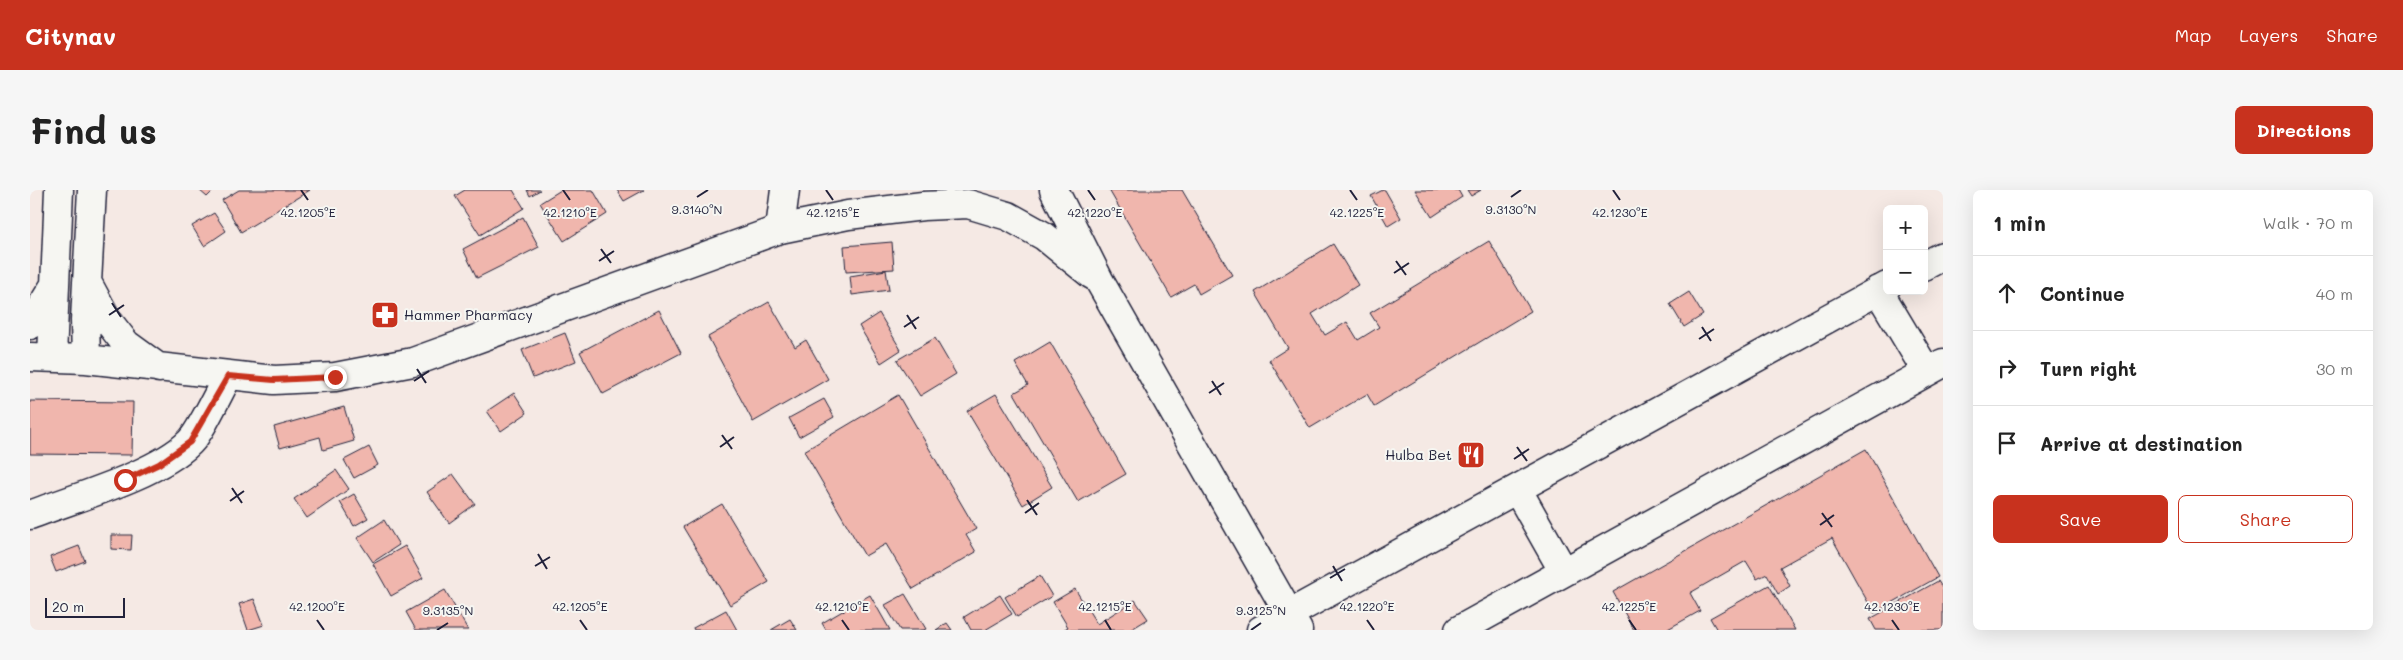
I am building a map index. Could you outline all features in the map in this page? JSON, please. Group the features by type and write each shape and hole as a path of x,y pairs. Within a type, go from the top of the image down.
{"main road":[{"path":"59,190 54,284 41,357 86,359 228,376 274,380 335,377 414,362 780,230 848,215 923,206 968,204 1008,216 1044,236 1100,282"},
{"path":"86,359 87,282 92,190"},
{"path":"780,230 785,190"},
{"path":"848,215 898,190"},
{"path":"1054,190 1100,282 1293,622"},
{"path":"1928,264 1943,256"},
{"path":"87,282 108,322 126,344 160,369"},
{"path":"30,325 54,284"},
{"path":"1261,630 1293,622 1517,490 1882,288 1935,367 1459,630"},
{"path":"30,515 125,480 167,458 190,442 228,376"},
{"path":"1517,490 1564,572"}],"building":[{"path":"199,190 214,190 207,197"},
{"path":"239,190 310,190 241,232 222,200"},
{"path":"465,190 513,190 524,208 480,235 455,196"},
{"path":"527,190 540,190 530,196"},
{"path":"561,190 593,190 607,214 564,241 540,203"},
{"path":"617,190 644,190 624,201"},
{"path":"1109,190 1182,190 1232,275 1199,294 1194,284 1171,297"},
{"path":"1385,190 1401,218 1388,226 1371,196"},
{"path":"1415,190 1458,190 1462,197 1432,217"},
{"path":"1467,190 1481,190 1471,196"},
{"path":"214,213 226,231 204,246 192,226"},
{"path":"523,217 539,247 477,278 463,249"},
{"path":"1489,241 1531,311 1374,406 1367,394 1310,428 1269,360 1288,348 1255,292 1333,244 1358,285 1312,314 1325,335 1347,322 1358,340 1379,327 1370,313"},
{"path":"892,242 894,269 846,272 844,246"},
{"path":"886,270 889,290 852,295 850,276"},
{"path":"1689,292 1703,315 1684,327 1670,304"},
{"path":"769,302 795,347 806,340 828,379 753,422 708,337"},
{"path":"659,310 681,353 603,394 580,352"},
{"path":"879,313 901,350 881,363 859,326"},
{"path":"565,333 576,361 533,378 522,350"},
{"path":"935,338 956,374 920,396 897,360"},
{"path":"1050,342 1126,474 1078,502 1014,393 1028,385 1015,363"},
{"path":"514,393 527,413 501,431 487,411"},
{"path":"996,394 1052,487 1023,505 967,411"},
{"path":"898,395 976,529 966,535 976,552 913,589 886,544 865,556 804,451"},
{"path":"824,399 834,417 799,437 789,418"},
{"path":"30,401 133,402 132,455 30,454"},
{"path":"344,407 354,441 323,450 320,437 280,448 274,427"},
{"path":"369,447 378,465 354,478 344,460"},
{"path":"1866,449 1938,577 1874,613 1832,538 1780,567 1790,586 1778,594 1767,574 1757,579 1746,561 1690,593 1700,611 1666,630 1634,630 1613,592"},
{"path":"336,470 349,489 307,518 294,499"},
{"path":"453,474 475,504 449,523 427,492"},
{"path":"354,494 368,518 354,526 340,502"},
{"path":"722,504 769,582 730,605 683,527"},
{"path":"384,520 399,545 373,562 357,538"},
{"path":"111,535 132,535 131,550 111,549"},
{"path":"79,546 85,561 56,572 50,557"},
{"path":"405,546 423,578 391,596 373,564"},
{"path":"1040,576 1052,596 1017,617 1005,597"},
{"path":"1938,581 1943,589 1943,630 1876,630 1870,619"},
{"path":"1769,585 1795,630 1717,630 1710,618"},
{"path":"1075,589 1097,624 1135,600 1148,619 1130,630 1063,630 1068,627 1053,602"},
{"path":"445,590 468,630 416,630 406,612"},
{"path":"905,594 926,629 900,630 885,605"},
{"path":"870,595 890,630 826,630 822,623"},
{"path":"1000,595 1012,614 985,630 971,630 964,617"},
{"path":"254,599 264,625 248,630 239,604"},
{"path":"726,610 737,630 694,630 693,628"},
{"path":"790,619 797,630 771,630"},
{"path":"947,623 952,630 936,630"}],"place":[{"name":"Hammer Pharmacy","path":"385,315"},
{"name":"Hulba Bet","path":"1471,455"}],"route":[{"path":"125,480 159,464 190,442 228,376 274,380 335,377"}]}
